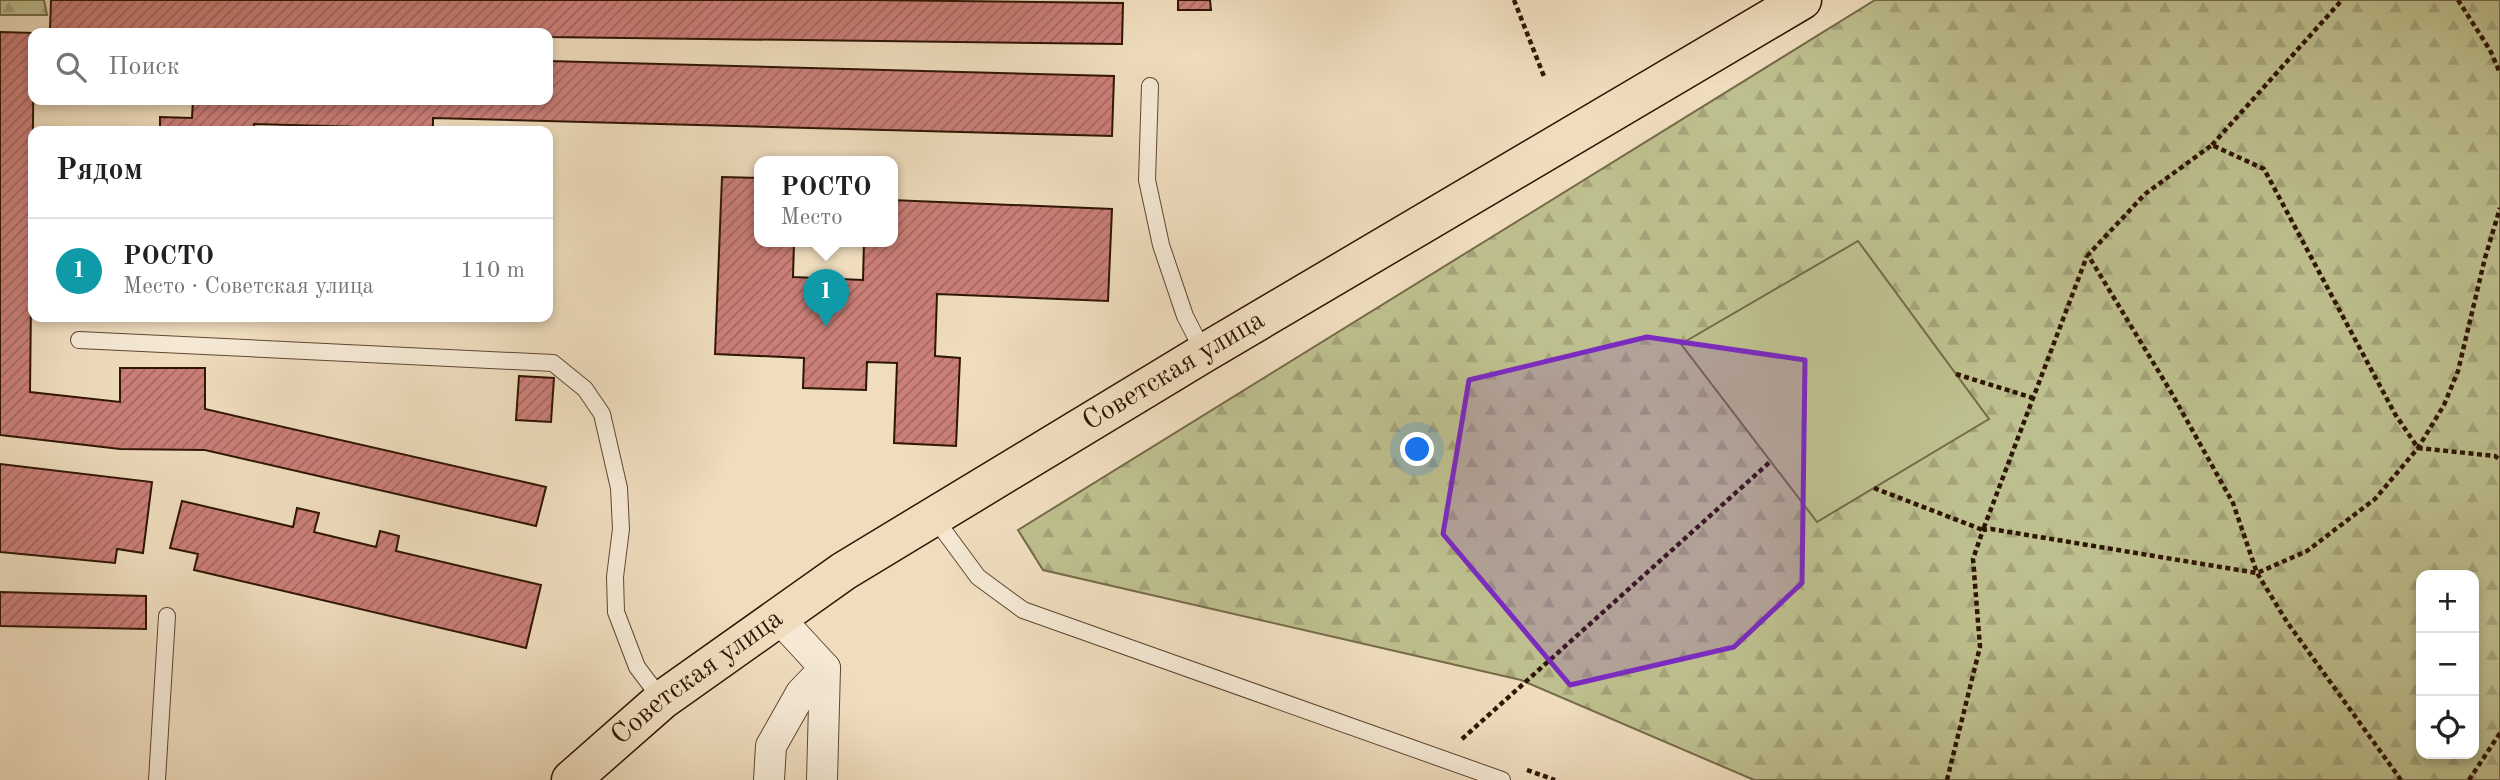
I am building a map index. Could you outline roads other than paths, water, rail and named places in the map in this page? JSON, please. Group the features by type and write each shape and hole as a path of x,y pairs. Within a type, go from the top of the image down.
{"main road":[{"name":"Советская улица","path":"570,780 662,700 844,571 1204,353 1802,0"}],"street":[{"path":"778,617 825,668 822,780"},
{"path":"769,780 771,746 801,693 825,668"}],"lane":[{"path":"1150,86 1147,180 1161,245 1185,316 1204,353"},
{"path":"79,340 554,363 585,389 602,414 619,488 621,529 615,577 616,612 637,667 662,700"},
{"path":"933,516 978,577 1023,610 1502,780"},
{"path":"157,780 167,616"}],"place":[{"name":"РОСТО","path":"826,327"}]}
